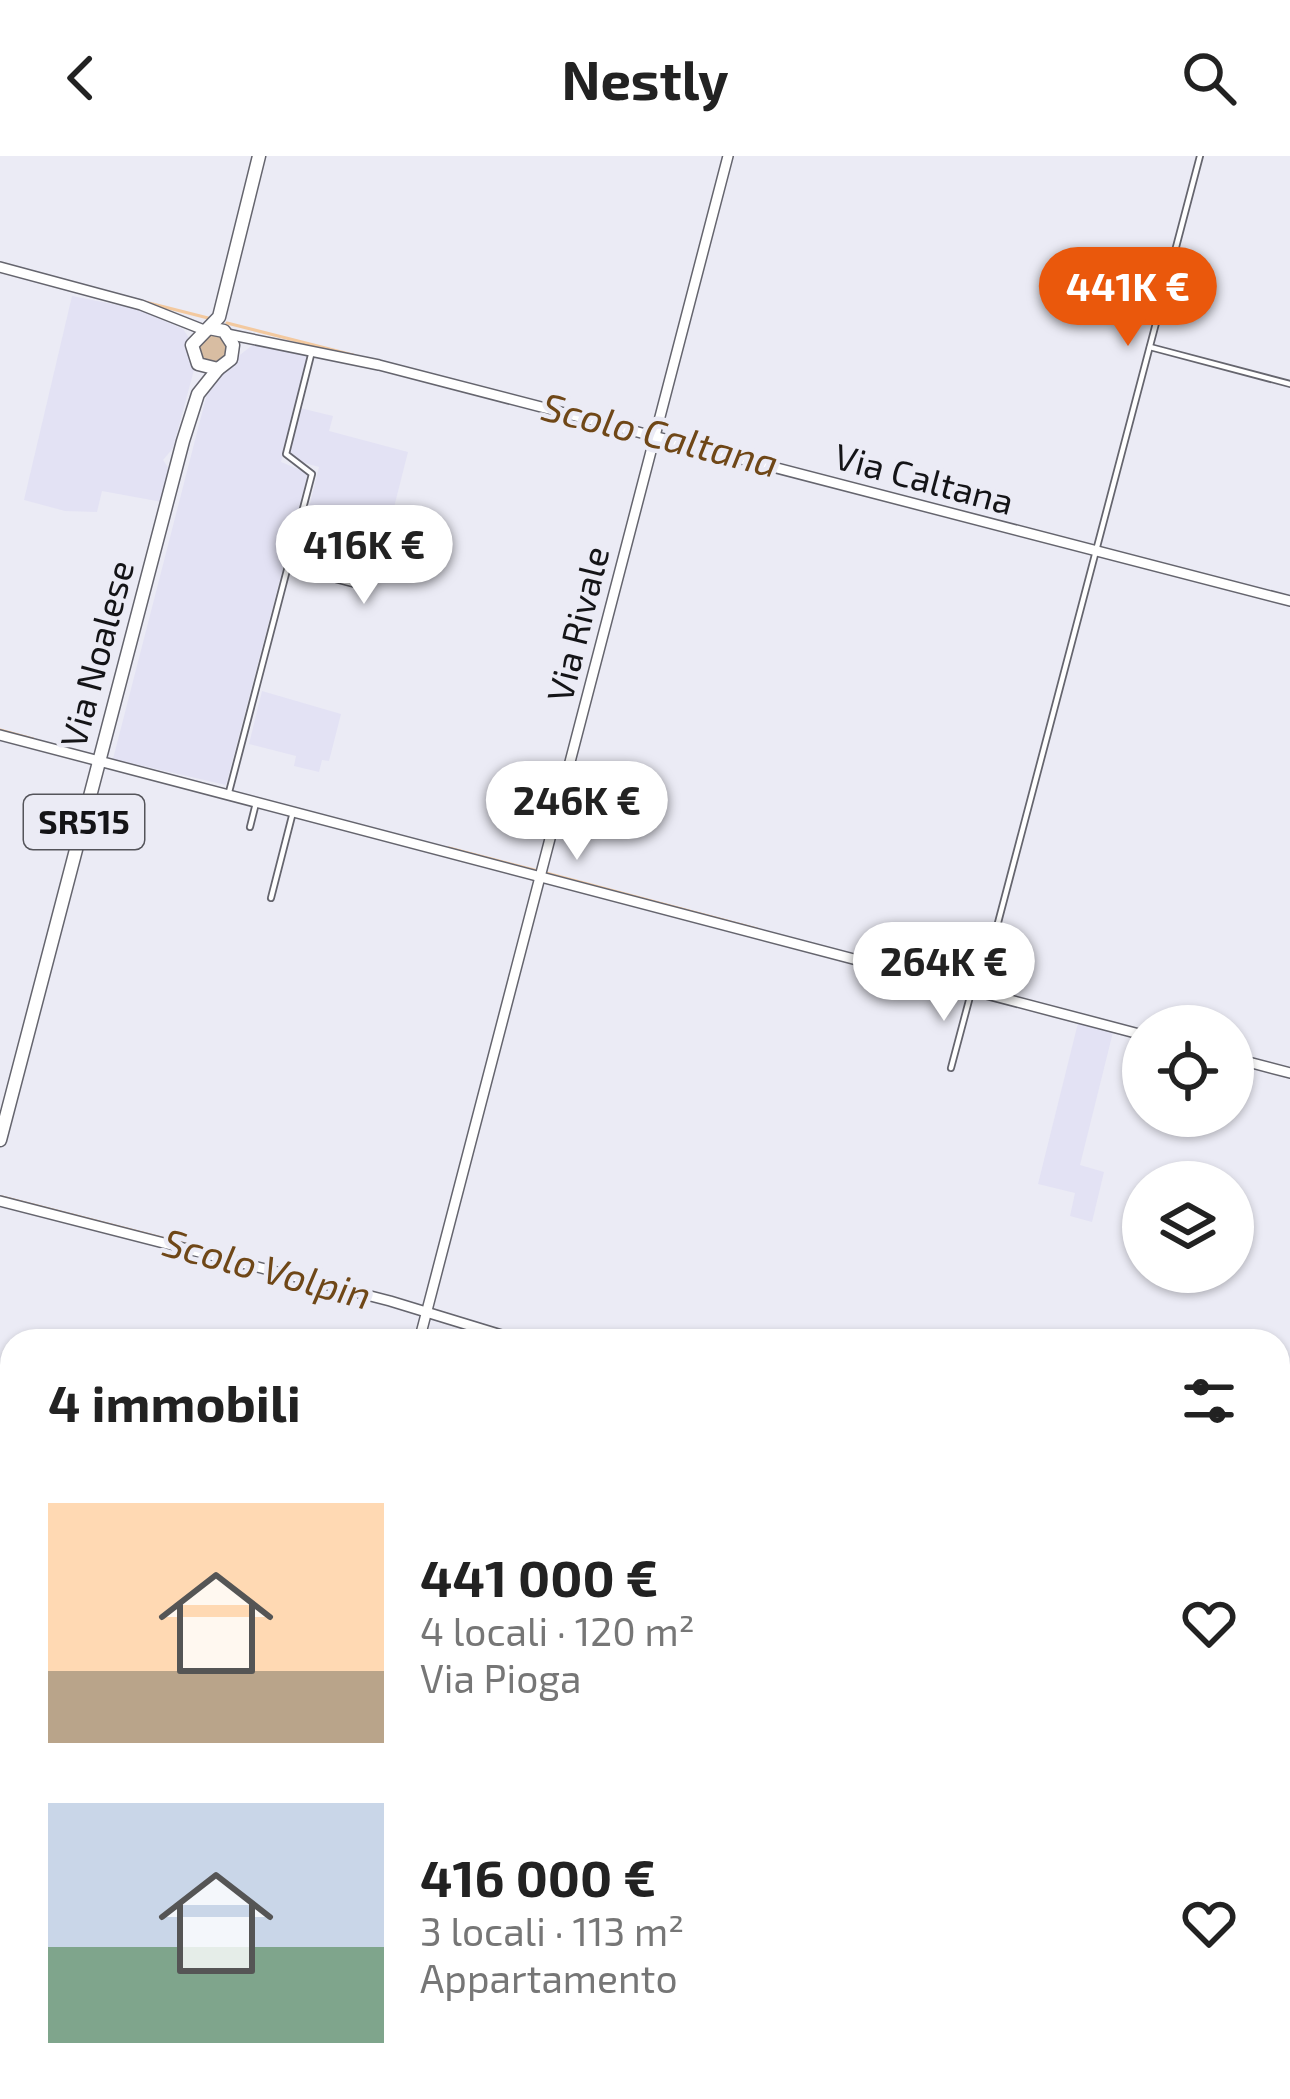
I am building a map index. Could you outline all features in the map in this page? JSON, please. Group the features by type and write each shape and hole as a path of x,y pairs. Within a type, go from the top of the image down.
{"main road":[{"path":"192,345 223,300 259,156"},
{"path":"223,300 232,356"},
{"path":"206,329 226,333"},
{"name":"Via Noalese","path":"0,1140 198,394 192,345"},
{"name":"Via Noalese","path":"198,394 232,356"},
{"path":"195,361 218,369"}],"street":[{"name":"Via Rivale","path":"422,1329 728,156"},
{"path":"951,1068 976,990 1199,156"},
{"path":"0,267 141,305 176,322 206,329"},
{"path":"176,322 192,345"},
{"name":"Via Caltana","path":"226,333 313,349 654,433 1290,601"},
{"path":"232,356 242,344 265,339"},
{"path":"1149,347 1290,384"},
{"path":"228,796 312,470 286,454 313,349"},
{"path":"289,567 365,587 385,530"},
{"path":"0,735 1122,1029"},
{"path":"250,827 256,803"},
{"path":"271,898 293,812"},
{"path":"1254,1064 1290,1073"},
{"path":"0,1201 483,1329"}],"shaded area":[{"path":"72,296 137,309 183,329 189,338 195,366 173,448 163,460 169,469 162,502 102,491 97,512 65,511 24,500"},
{"path":"207,333 221,335 228,343 228,356 218,364 201,360 196,348"},
{"path":"255,343 308,354 281,462 308,473 226,785 113,759 211,378"},
{"path":"300,408 333,416 329,431 408,452 389,527 382,526 368,581 296,561 319,467 294,460 289,453"},
{"path":"262,691 341,714 329,761 322,760 319,772 294,766 296,756 249,744"},
{"path":"1078,1023 1113,1032 1080,1165 1104,1172 1092,1222 1070,1216 1075,1193 1038,1184"}],"waterway":[{"name":"Scolo Caltana","path":"141,301 212,319"},
{"name":"Scolo Caltana","path":"227,323 353,355"},
{"path":"0,730 33,739"},
{"path":"449,848 538,871"},
{"path":"546,873 757,929"},
{"name":"Scolo Volpin","path":"2,1197 248,1260"}]}
